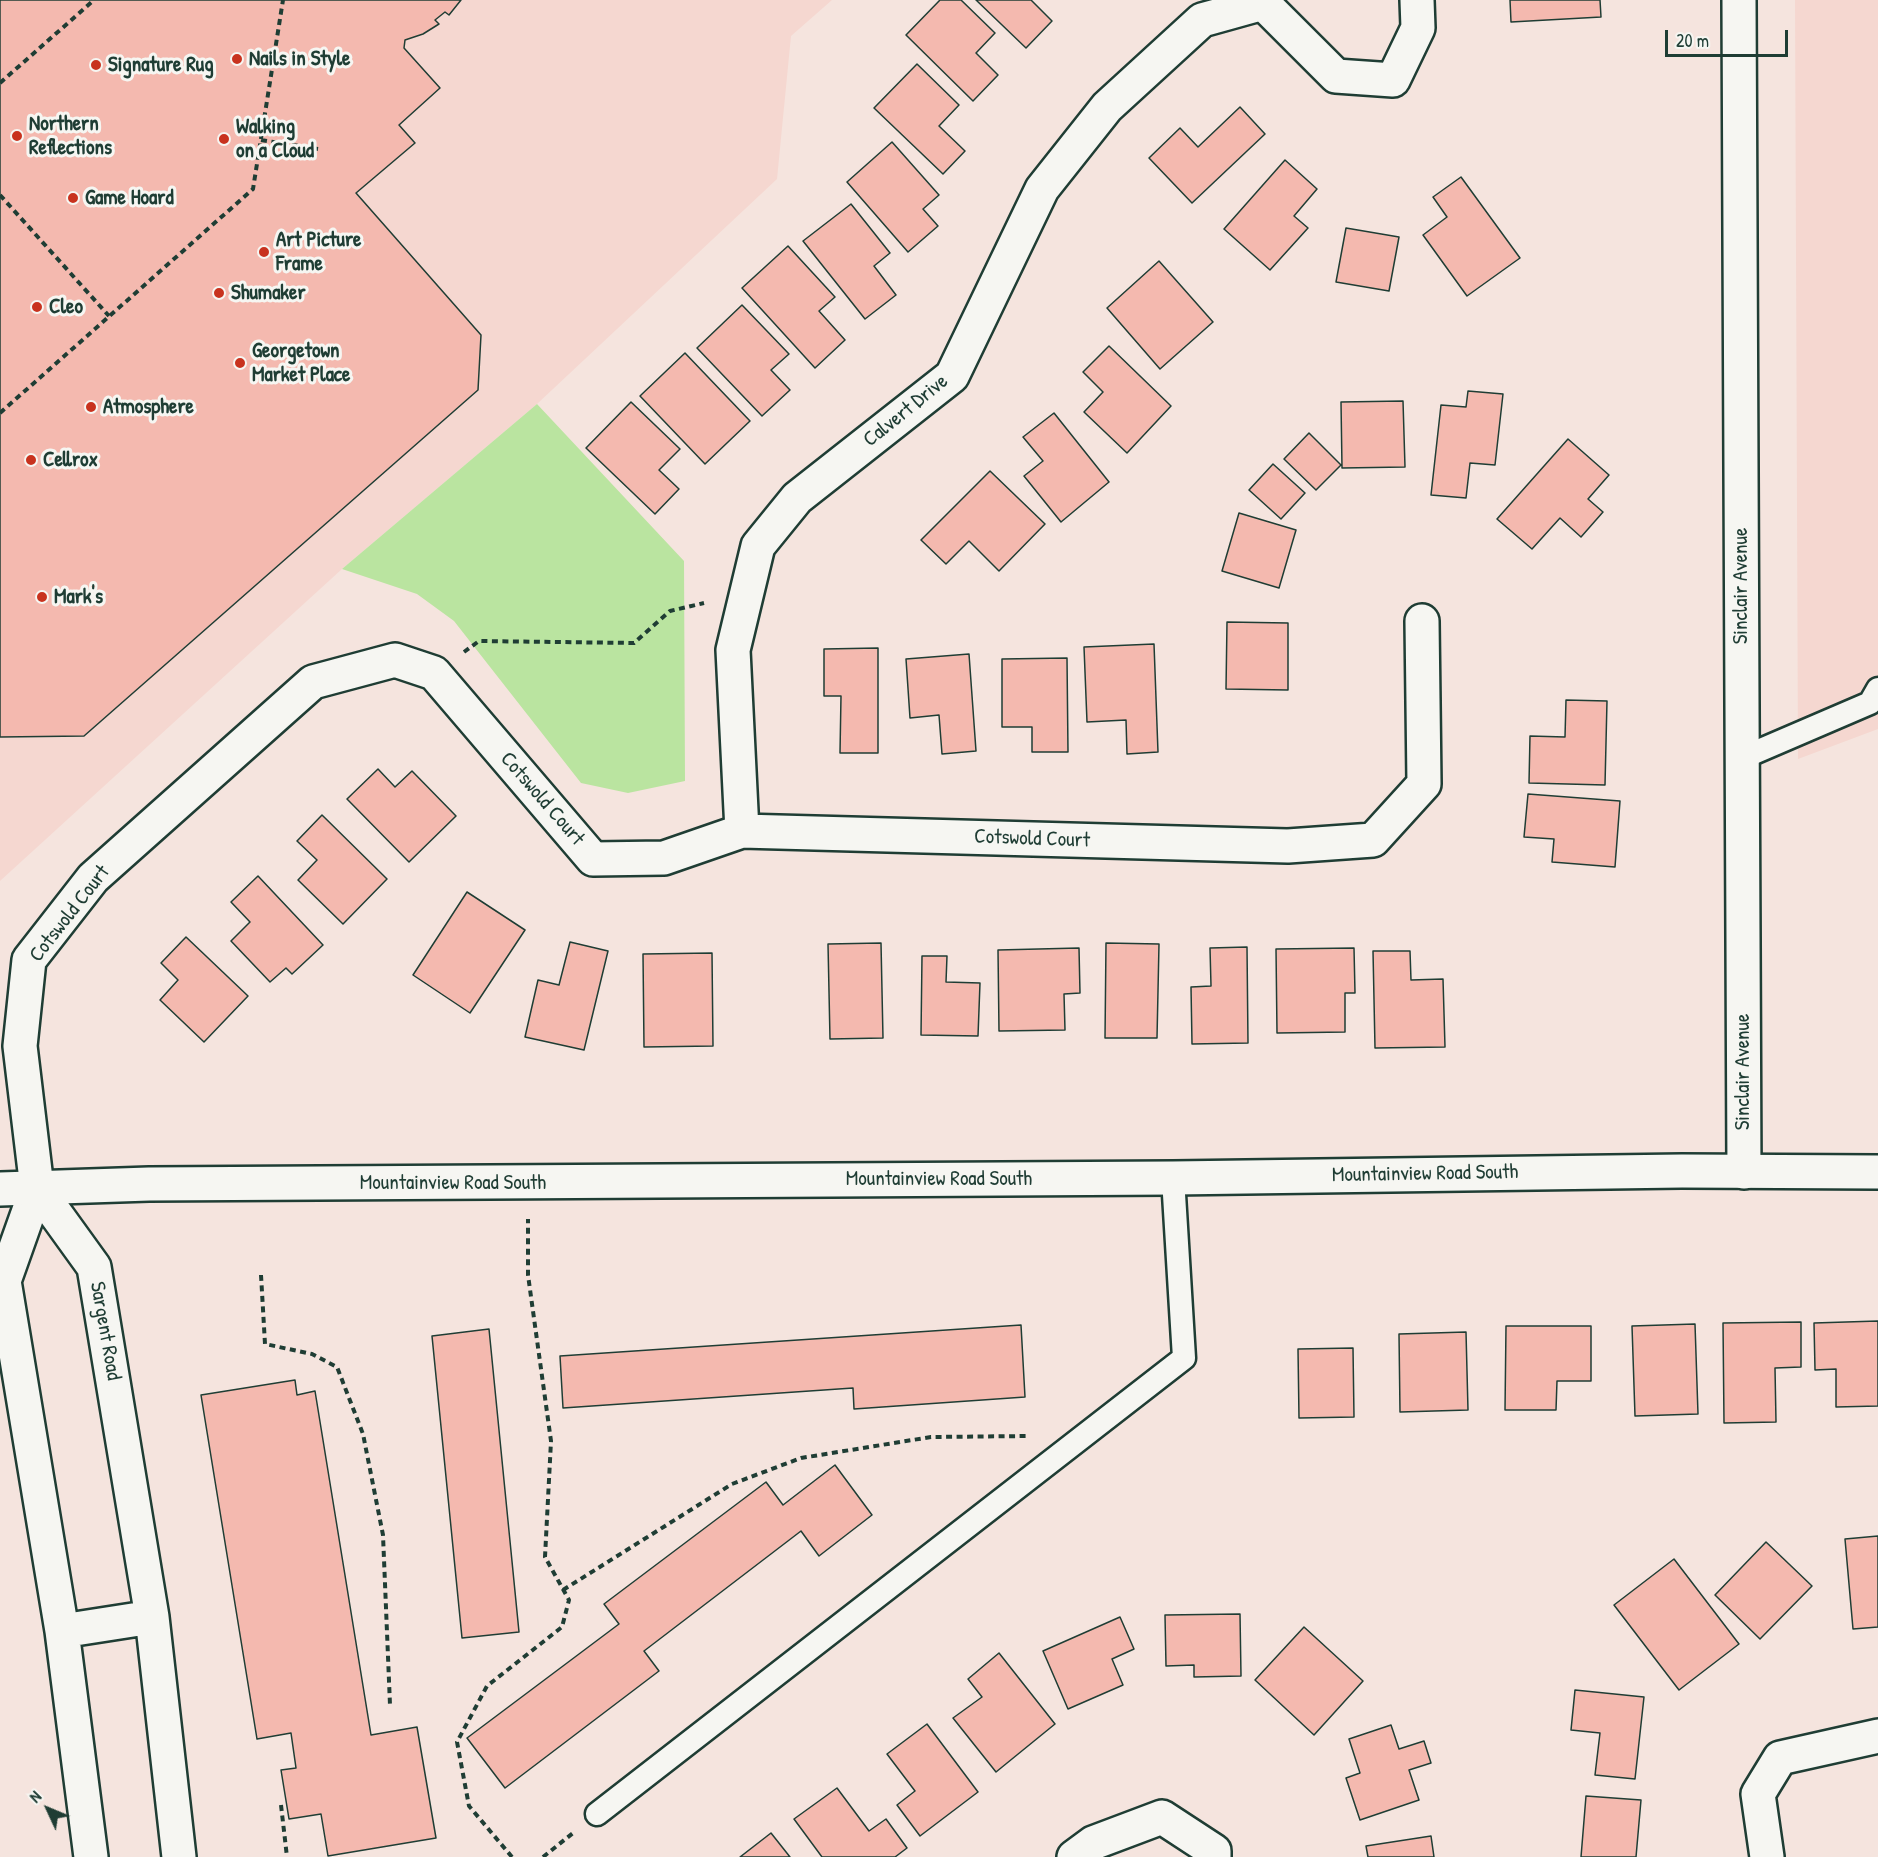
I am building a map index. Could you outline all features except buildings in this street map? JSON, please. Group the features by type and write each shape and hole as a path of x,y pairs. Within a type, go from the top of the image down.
{"street":[{"name":"Calvert Drive","path":"742,831 733,650 758,546 797,498 952,376 1042,189 1107,107 1202,20 1263,1 1336,76 1393,80 1418,28 1417,0"},
{"name":"Sinclair Avenue","path":"1739,0 1744,1172"},
{"name":"Cotswold Court","path":"37,1188 20,1046 29,960 93,878 313,682 395,660 434,673 593,859 664,858 742,831 1288,846 1373,840 1425,784 1422,621"},
{"name":"Mountainview Road South","path":"0,1189 149,1184 1173,1178 1682,1171 1878,1172"},
{"name":"Sargent Road","path":"37,1188 94,1267 152,1617 179,1857"},
{"path":"37,1188 4,1281 62,1631 91,1857"},
{"path":"62,1631 152,1617"},
{"path":"1767,1857 1758,1794 1780,1758 1878,1736"},
{"path":"1074,1857 1093,1843 1162,1817 1214,1851 1214,1857"}],"lane":[{"path":"1742,758 1870,703 1878,689"},
{"path":"597,1814 1184,1358 1173,1178"}],"path":[{"path":"0,83 94,0"},
{"path":"0,413 253,189 284,0"},
{"path":"261,140 318,149"},
{"path":"0,195 109,316"},
{"path":"434,673 479,641 634,643 670,611 746,594"},
{"path":"512,1857 469,1806 457,1742 487,1686 562,1627 568,1600 545,1557 551,1442 528,1275 528,1182"},
{"path":"261,1275 265,1344 312,1354 337,1366 363,1434 383,1535 390,1705"},
{"path":"563,1590 732,1484 801,1458 931,1437 1084,1436"},
{"path":"281,1805 287,1857"}],"shaded area":[{"name":"Georgetown Market Place","path":"0,0 832,0 791,36 777,179 537,404 342,569 0,881"},
{"path":"1795,0 1878,0 1878,729 1798,759"}],"green space":[{"path":"537,404 684,561 685,781 628,793 581,783 454,621 417,594 342,569"}],"place":[{"name":"Nails in Style","path":"237,59"},
{"name":"Signature Rug","path":"96,65"},
{"name":"Northern Reflections","path":"17,136"},
{"name":"Walking on a Cloud","path":"224,139"},
{"name":"Game Hoard","path":"73,198"},
{"name":"Art Picture Frame","path":"264,252"},
{"name":"Shumaker","path":"219,293"},
{"name":"Cleo","path":"37,307"},
{"name":"Georgetown Market Place","path":"240,363"},
{"name":"Atmosphere","path":"91,407"},
{"name":"Cellrox","path":"31,460"},
{"name":"Mark's","path":"42,597"}]}
